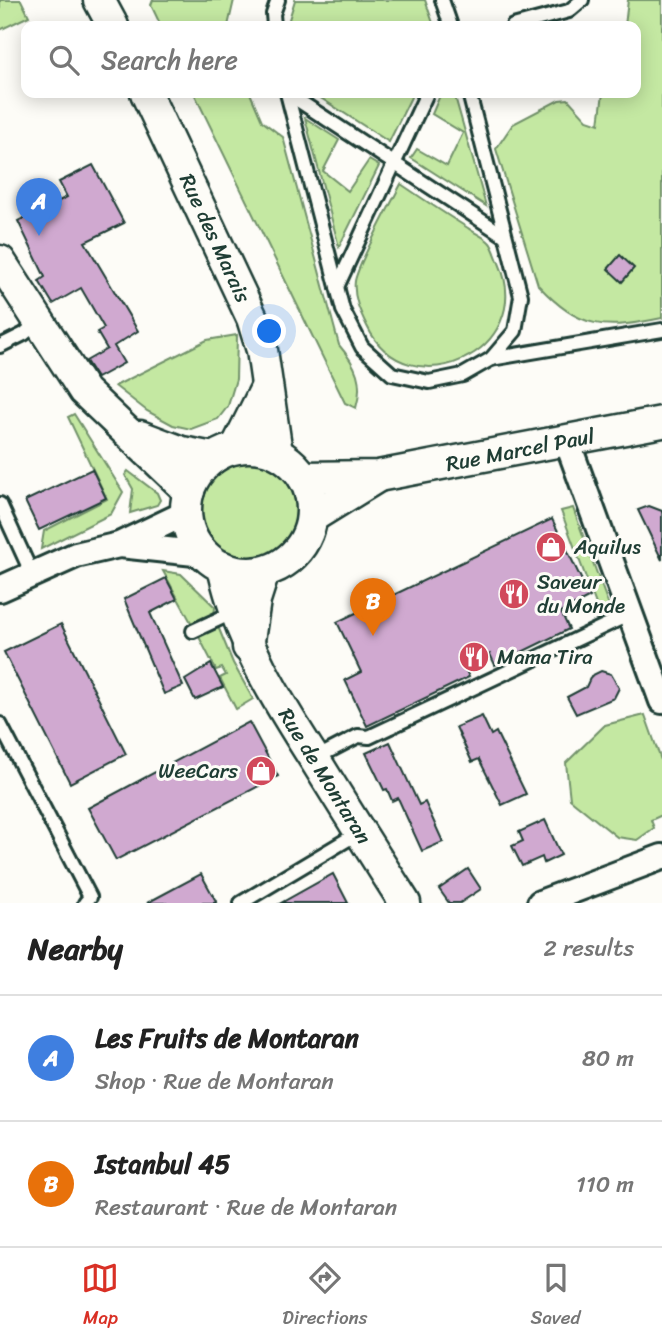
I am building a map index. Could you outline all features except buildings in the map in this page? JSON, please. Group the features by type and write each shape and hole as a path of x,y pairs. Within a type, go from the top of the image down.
{"street":[{"path":"99,0 110,21"},
{"name":"Rue des Marais","path":"148,98 252,318 262,350 277,453"},
{"name":"Rue de Montaran","path":"0,261 83,391 126,431 187,502 191,535 213,561 248,648 405,903"},
{"path":"0,589 76,555 119,545 187,502 198,473 225,453 266,388"},
{"name":"Rue Marcel Paul","path":"303,477 378,476 662,422"},
{"name":"Rue de Montaran","path":"126,431 182,452 225,453 257,447 277,453"},
{"path":"567,442 662,701"},
{"path":"119,545 213,561 243,573 264,572 291,558 304,539 312,517 312,503 303,477 277,453"},
{"name":"Rue Marcel Paul","path":"312,517 378,476"},
{"path":"248,648 254,600 264,572"},
{"path":"540,903 662,857"}],"lane":[{"path":"274,21 278,0"},
{"path":"442,0 449,21"},
{"path":"532,21 569,11 582,0"},
{"path":"288,98 343,310 362,347 392,374 429,382 463,375 491,359 516,331 522,296 470,98"},
{"path":"295,98 505,236"},
{"path":"337,287 425,98"},
{"path":"0,346 24,334 39,322"},
{"path":"491,359 662,330"},
{"path":"0,504 32,574"},
{"path":"193,631 234,612"},
{"path":"314,759 358,736 369,737 630,614"},
{"path":"0,724 90,897 85,903"},
{"path":"241,903 360,832"}],"green space":[{"path":"0,0 21,0 29,16 0,30"},
{"path":"153,0 234,0 229,21 159,21 151,5"},
{"path":"295,0 425,0 432,21 289,21"},
{"path":"628,0 662,0 662,318 609,325 594,323 567,311 538,285 496,149 513,124 559,100 568,99 587,120 599,124 602,98 641,98 641,21 626,21"},
{"path":"196,98 252,98 262,121 283,137 339,345 350,360 359,382 356,408 345,403"},
{"path":"321,98 411,98 389,142"},
{"path":"439,98 455,98 486,206 411,158 417,149 447,166 463,133 432,114"},
{"path":"305,118 339,140 323,171 348,191 369,160 379,166 339,247"},
{"path":"401,184 490,243 499,263 506,295 500,322 485,344 463,359 437,366 410,364 386,351 367,326 356,299 357,272"},
{"path":"237,335 236,379 228,406 218,419 191,429 173,425 147,411 115,386 207,340"},
{"path":"74,414 123,492 111,514 41,549 44,531 107,499 68,417"},
{"path":"248,462 275,470 289,484 297,511 289,538 275,552 248,560 221,552 207,538 199,511 207,484 221,470"},
{"path":"128,471 157,493 160,500 157,505 130,513 133,489 125,475"},
{"path":"573,508 610,609 600,615 561,511"},
{"path":"163,571 181,574 215,607 214,616 193,626"},
{"path":"217,624 233,663 253,699 236,709 220,678 226,675 222,668 216,670 197,633"},
{"path":"645,715 662,763 662,815 651,820 654,828 637,840 617,837 570,799 566,763 605,725"}],"place":[{"name":"Les Fruits de Montaran","path":"39,236"},
{"name":"Aquilus","path":"551,547"},
{"name":"Saveur du Monde","path":"514,594"},
{"name":"Istanbul 45","path":"373,636"},
{"name":"Mama Tira","path":"474,657"},
{"name":"WeeCars","path":"261,771"}]}
